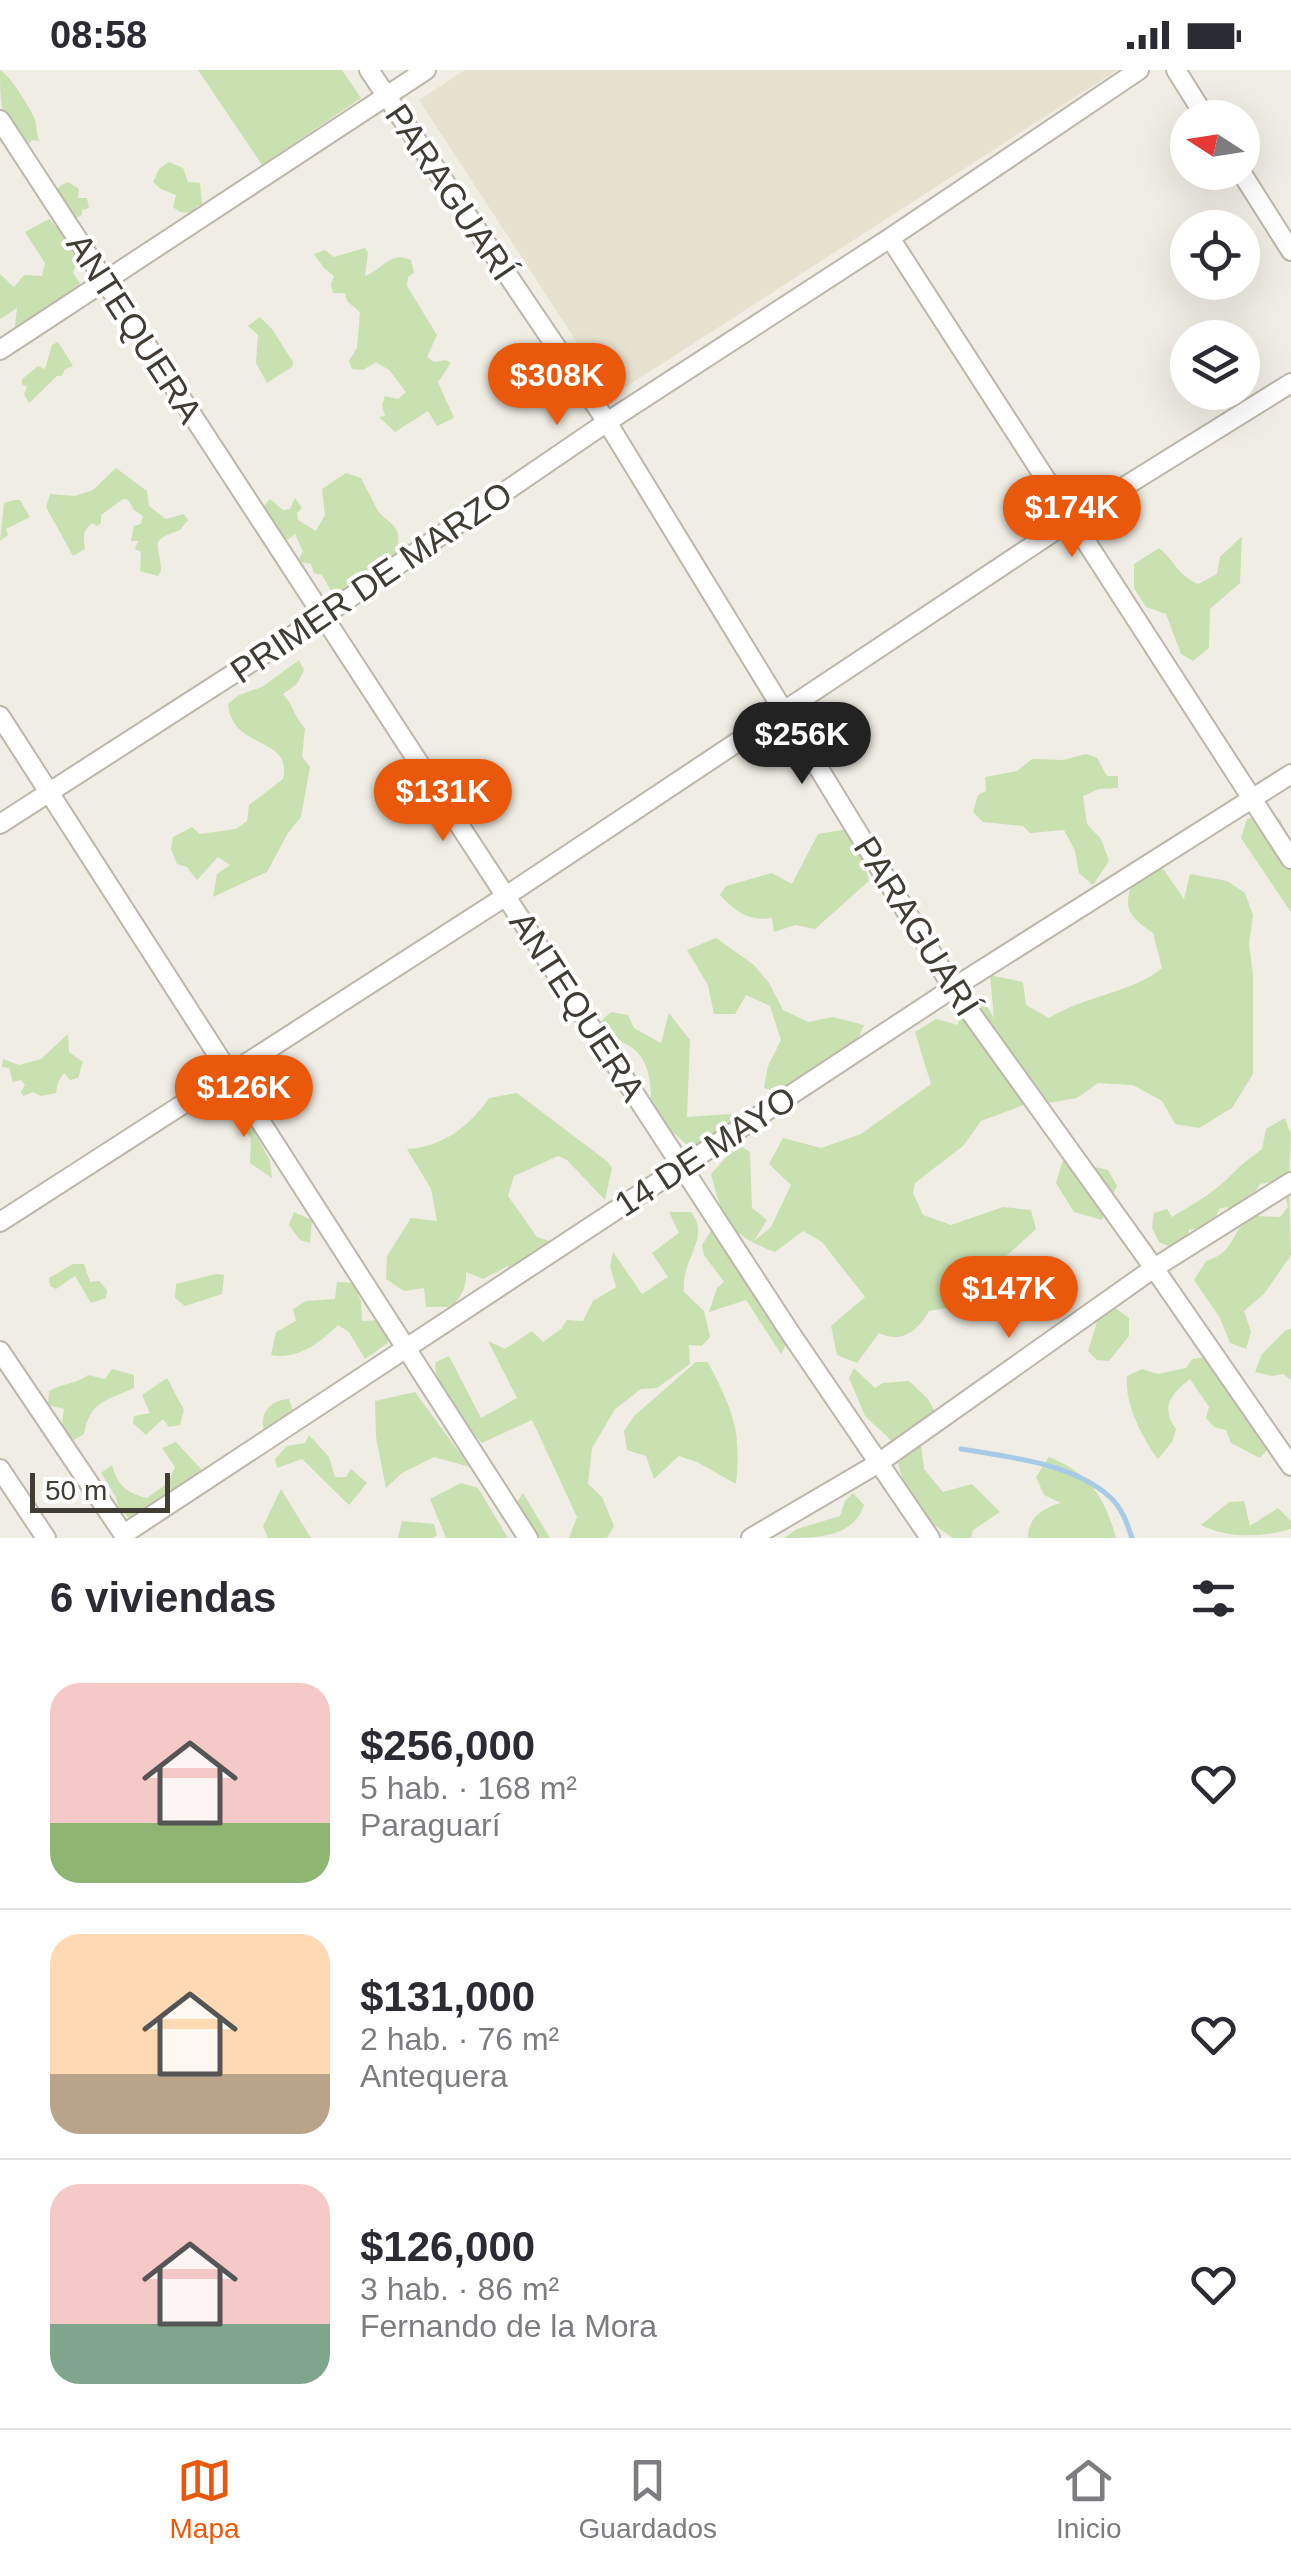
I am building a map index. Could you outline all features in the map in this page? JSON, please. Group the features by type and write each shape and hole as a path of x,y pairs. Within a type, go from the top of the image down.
{"street":[{"name":"PARAGUARÍ","path":"369,70 607,422 953,988 1291,1466"},
{"path":"0,350 426,70"},
{"name":"PRIMER DE MARZO","path":"0,824 323,616 607,422 1139,70"},
{"path":"1176,70 1195,100"},
{"name":"ANTEQUERA","path":"0,120 877,1464 930,1538"},
{"path":"1252,190 1291,251"},
{"path":"890,238 1291,859"},
{"path":"0,1222 506,896 1074,518 1291,383"},
{"path":"0,716 528,1538"},
{"name":"14 DE MAYO","path":"125,1536 953,988 1291,774"},
{"path":"750,1538 877,1464 1154,1268 1291,1182"},
{"path":"0,1351 125,1536"},
{"path":"0,1469 46,1538"}],"shaded area":[{"path":"465,70 1117,70 612,396 419,100"}],"green space":[{"path":"0,70 31,111 39,141 27,145 11,132 3,113"},
{"path":"198,70 342,70 361,98 262,165"},
{"path":"169,162 183,168 188,182 200,183 202,205 196,206 195,213 173,207 176,195 153,182 159,169"},
{"path":"68,182 79,189 78,198 87,198 89,208 71,220 73,211 68,214 53,194"},
{"path":"49,219 73,250 73,273 80,283 74,292 14,333 17,308 0,319 0,274 14,287 24,275 42,276 45,263 25,232"},
{"path":"365,248 365,276 397,257 411,260 414,273 408,277 407,286 437,335 427,357 434,362 451,363 438,382 454,418 437,426 428,411 395,432 379,417 385,416 382,405 385,396 398,399 406,392 389,370 376,362 363,370 352,369 349,361 357,348 360,312 347,301 345,293 333,293 334,276 314,254 325,250 334,257"},
{"path":"260,317 293,362 292,367 267,383 256,363 258,335 248,326"},
{"path":"58,342 73,366 29,403 22,379 38,366 45,369 52,345"},
{"path":"116,468 147,491 149,506 166,519 184,514 188,520 180,530 159,541 158,576 140,571 141,552 135,549 138,541 131,541 134,526 141,524 143,516 128,500 123,499 101,515 97,526 89,526 84,534 85,549 73,556 46,507 50,494 75,496 93,490"},
{"path":"346,473 361,478 377,509 395,527 398,543 403,547 391,561 336,599 322,575 314,573 311,564 301,562 303,552 295,534 287,540 261,510 270,499 283,510 290,509 295,498 302,508 297,513 298,520 316,531 325,515 322,489"},
{"path":"20,500 30,517 6,529 8,535 0,541 4,503"},
{"path":"1242,536 1240,583 1210,609 1209,648 1193,661 1181,654 1166,614 1146,607 1134,588 1134,564 1159,548 1198,584 1217,574 1220,557"},
{"path":"299,660 304,670 297,684 283,694 305,728 302,757 310,767 301,817 267,872 213,897 217,874 230,865 218,857 197,880 187,867 177,864 171,849 173,837 192,827 200,834 236,829 247,821 249,805 283,779 284,765 279,755 240,729 228,704 239,695 262,687"},
{"path":"1086,754 1097,758 1107,776 1118,776 1118,788 1099,789 1083,796 1087,824 1101,839 1109,861 1093,885 1079,873 1075,851 1064,830 1030,833 1023,826 983,822 973,812 978,795 986,791 985,777 1017,771 1032,759 1063,760"},
{"path":"1266,813 1281,820 1291,854 1291,912 1241,838 1247,819"},
{"path":"855,828 869,881 815,929 795,925 774,932 772,918 743,914 720,895 726,886 772,873 792,884 818,834"},
{"path":"1159,863 1184,899 1190,874 1227,881 1245,893 1253,915 1249,944 1253,975 1253,1074 1232,1108 1199,1128 1175,1124 1162,1101 1133,1085 1098,1083 1077,1098 1048,1103 1024,1071 1029,1103 981,1121 963,1146 915,1183 913,1193 923,1215 951,1225 1003,1207 1031,1210 1036,1229 989,1272 982,1295 956,1306 929,1311 908,1334 895,1337 879,1333 857,1363 837,1355 831,1326 865,1297 822,1242 803,1231 775,1252 738,1233 725,1215 711,1174 738,1144 750,1152 752,1208 767,1220 754,1241 771,1227 791,1185 769,1164 783,1138 821,1148 861,1134 931,1084 915,1032 936,1019 958,1025 959,1006 981,997 994,1018 990,975 1023,982 1026,1005 1049,1018 1123,989 1162,968 1153,933 1132,915 1128,903 1134,877"},
{"path":"716,938 754,965 783,1010 808,1022 833,1017 864,1025 854,1048 824,1061 803,1081 780,1093 764,1088 768,1066 781,1040 770,1006 746,995 735,1014 714,1014 708,985 687,950"},
{"path":"611,1012 628,1015 634,1028 661,1043 669,1013 690,1040 687,1117 732,1114 739,1129 693,1150 652,1114 649,1077 643,1060 600,1022"},
{"path":"68,1034 69,1052 83,1062 78,1078 70,1080 64,1073 56,1093 41,1096 33,1092 23,1096 25,1085 21,1080 13,1082 9,1068 2,1067 3,1059 19,1065 41,1059"},
{"path":"517,1093 608,1162 612,1168 605,1200 567,1160 558,1156 514,1176 508,1196 537,1237 553,1242 546,1268 514,1285 508,1266 483,1279 466,1272 463,1290 452,1307 426,1307 424,1288 404,1291 386,1279 387,1256 411,1218 437,1221 431,1189 407,1149 443,1140 473,1118 489,1098"},
{"path":"226,1105 241,1106 270,1161 272,1178 250,1163 251,1138"},
{"path":"1285,1118 1291,1135 1289,1173 1260,1184 1250,1201 1234,1212 1227,1207 1219,1209 1212,1226 1189,1230 1187,1243 1173,1248 1159,1242 1152,1228 1154,1213 1167,1209 1172,1217 1213,1191 1262,1149 1266,1129"},
{"path":"1063,1160 1108,1170 1117,1186 1102,1220 1074,1212 1056,1183"},
{"path":"1289,1189 1291,1255 1264,1294 1244,1311 1251,1332 1246,1349 1230,1343 1220,1318 1194,1280 1206,1261 1224,1251 1254,1216 1280,1217 1288,1207"},
{"path":"294,1212 312,1220 310,1243 300,1240 289,1225"},
{"path":"669,1212 691,1212 697,1222 697,1240 686,1269 684,1292 704,1311 710,1337 702,1346 689,1345 690,1364 657,1388 641,1389 615,1409 592,1448 588,1484 602,1497 614,1526 607,1538 569,1538 577,1517 532,1420 482,1443 444,1392 436,1362 449,1356 481,1418 517,1398 488,1341 505,1349 532,1331 543,1342 567,1320 583,1321 593,1301 616,1287 610,1267 613,1252 642,1294 668,1277 652,1253 679,1233"},
{"path":"716,1223 791,1334 781,1354 746,1300 709,1312 717,1288 724,1282 704,1255 702,1245"},
{"path":"73,1264 84,1264 90,1282 99,1281 107,1290 106,1298 91,1303 75,1276 56,1289 50,1286 49,1278"},
{"path":"224,1275 222,1294 185,1306 175,1298 176,1284"},
{"path":"337,1282 353,1283 361,1301 362,1321 379,1320 389,1329 388,1343 365,1359 349,1332 338,1325 308,1349 290,1355 271,1355 276,1332 296,1321 293,1309 306,1301 335,1299"},
{"path":"1110,1304 1129,1318 1129,1336 1109,1361 1097,1360 1088,1351 1098,1319"},
{"path":"1291,1329 1291,1380 1283,1374 1255,1372 1262,1354"},
{"path":"1206,1357 1272,1432 1267,1450 1260,1458 1231,1443 1226,1430 1214,1427 1206,1418 1209,1407 1190,1379 1170,1401 1169,1414 1176,1429 1172,1442 1158,1459 1140,1430 1128,1397 1127,1376 1142,1369 1158,1374 1186,1368 1192,1359"},
{"path":"696,1362 708,1362 729,1407 738,1449 736,1484 679,1456 654,1479 646,1456 627,1450 624,1431 634,1416"},
{"path":"854,1368 875,1388 883,1383 909,1381 928,1399 939,1419 894,1443 865,1416 849,1378"},
{"path":"112,1369 134,1375 134,1388 95,1408 84,1434 69,1443 61,1432 64,1409 48,1405 49,1391 88,1375 105,1379"},
{"path":"167,1378 184,1410 180,1425 169,1427 163,1419 146,1435 133,1423 134,1416 150,1413 142,1395"},
{"path":"415,1392 470,1467 434,1457 402,1473 386,1488 376,1437 375,1401"},
{"path":"289,1399 293,1411 278,1429 265,1433 263,1420 267,1409"},
{"path":"309,1435 329,1457 335,1477 346,1477 351,1469 367,1483 349,1505 302,1459 277,1468 275,1459 287,1446 305,1443"},
{"path":"176,1442 202,1470 201,1479 140,1518 128,1517 118,1507 101,1473 112,1465 124,1487 147,1498 168,1483 175,1467 162,1448"},
{"path":"921,1444 924,1469 943,1492 972,1484 1000,1512 973,1530 971,1538 953,1538 911,1509 898,1463"},
{"path":"1049,1457 1075,1471 1093,1488 1107,1510 1116,1538 1028,1538 1038,1514 1061,1503 1044,1495 1036,1477"},
{"path":"461,1483 478,1488 508,1538 446,1538 430,1499"},
{"path":"281,1489 311,1538 268,1538 263,1526"},
{"path":"523,1493 550,1538 533,1538 532,1527 521,1523 514,1506"},
{"path":"853,1493 864,1505 859,1516 843,1530 784,1538 797,1529 840,1516 845,1501"},
{"path":"1244,1501 1250,1526 1278,1508 1291,1521 1291,1529 1244,1535 1201,1525 1229,1502"},
{"path":"402,1521 434,1524 437,1535 398,1538"}],"waterway":[{"path":"961,1449 1039,1463 1078,1476 1114,1501 1132,1538"}]}
